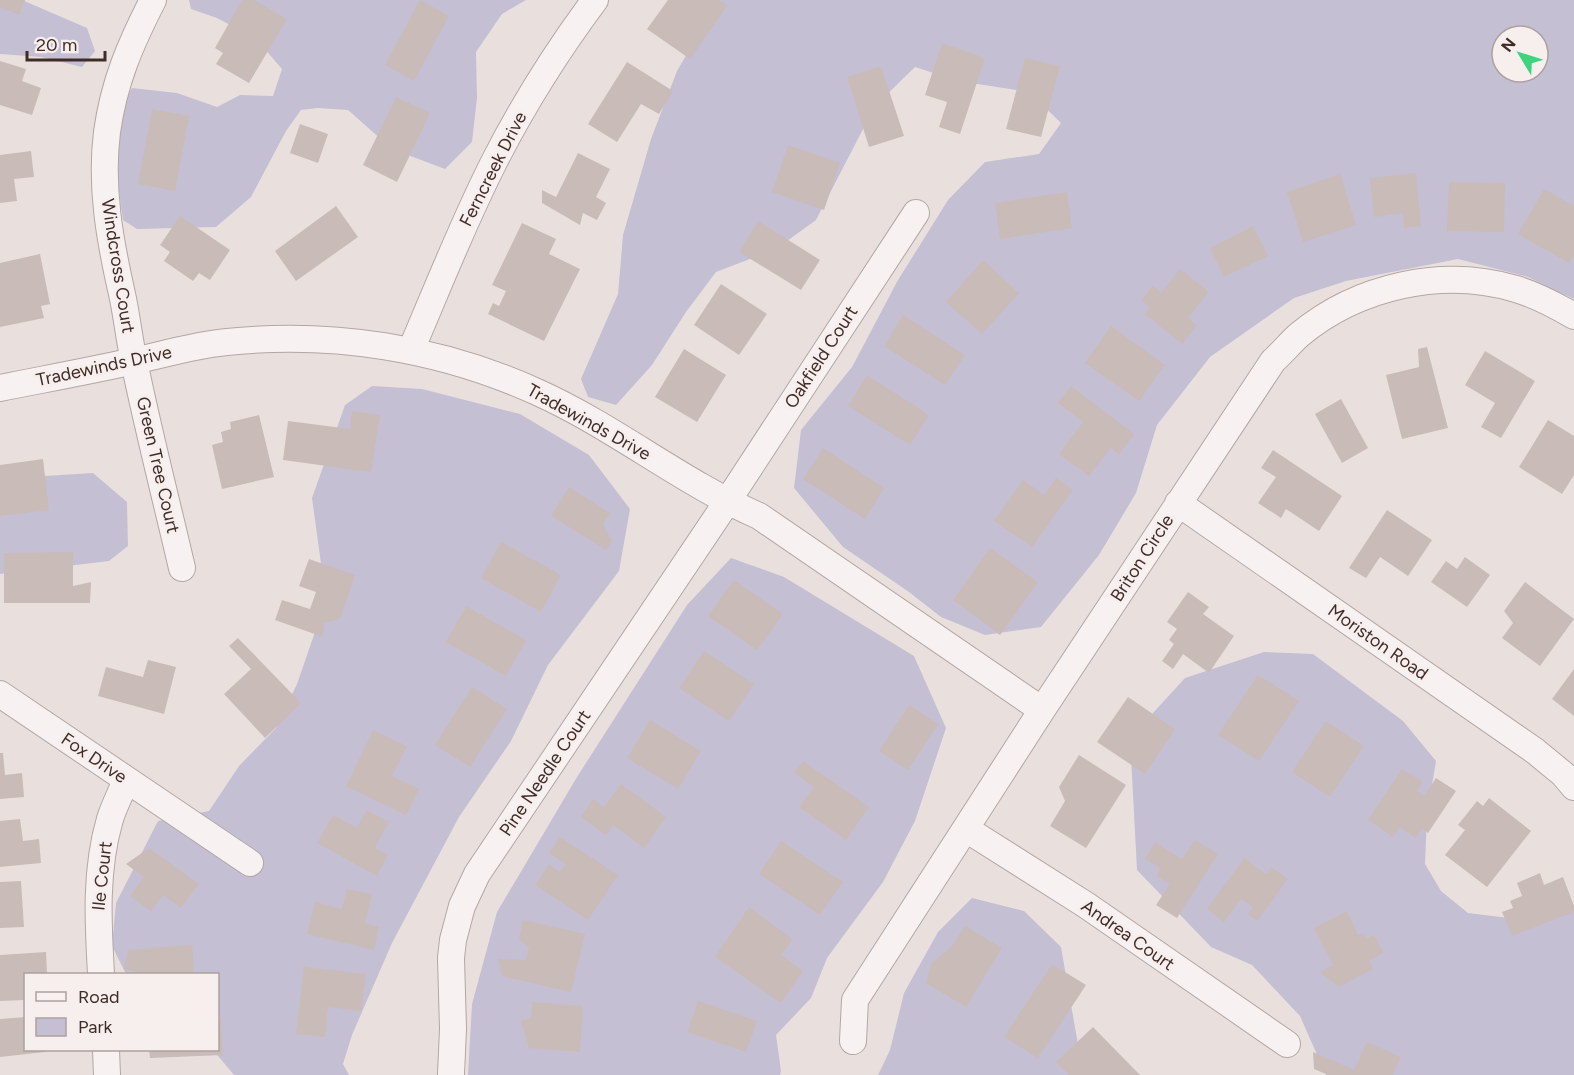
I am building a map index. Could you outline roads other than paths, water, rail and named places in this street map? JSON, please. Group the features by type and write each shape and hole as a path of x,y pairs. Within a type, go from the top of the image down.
{"street":[{"name":"Windcross Court","path":"134,361 108,223 105,170 107,134 113,99 129,48 153,0"},
{"name":"Ferncreek Drive","path":"411,350 463,226 494,162 538,84 595,0"},
{"name":"Oakfield Court","path":"727,502 916,213"},
{"name":"Briton Circle","path":"854,1041 855,1000 1042,710 1273,361 1298,336 1342,306 1375,292 1410,283 1445,280 1481,282 1515,289 1548,302 1574,316"},
{"name":"Tradewinds Drive","path":"0,388 214,344 279,338 332,340 411,350 472,366 537,392 585,416 727,502 759,516 1042,710"},
{"name":"Green Tree Court","path":"134,361 182,568"},
{"name":"Pine Needle Court","path":"451,1074 453,940 462,906 477,874 727,502"},
{"name":"Moriston Road","path":"1178,503 1535,751 1563,774 1574,787"},
{"name":"Fox Drive","path":"0,694 249,863"},
{"name":"Ile Court","path":"101,973 98,922 102,852 110,817 126,780"},
{"name":"Andrea Court","path":"966,829 1086,905 1287,1044"},
{"path":"106,1051 107,1075"}]}
